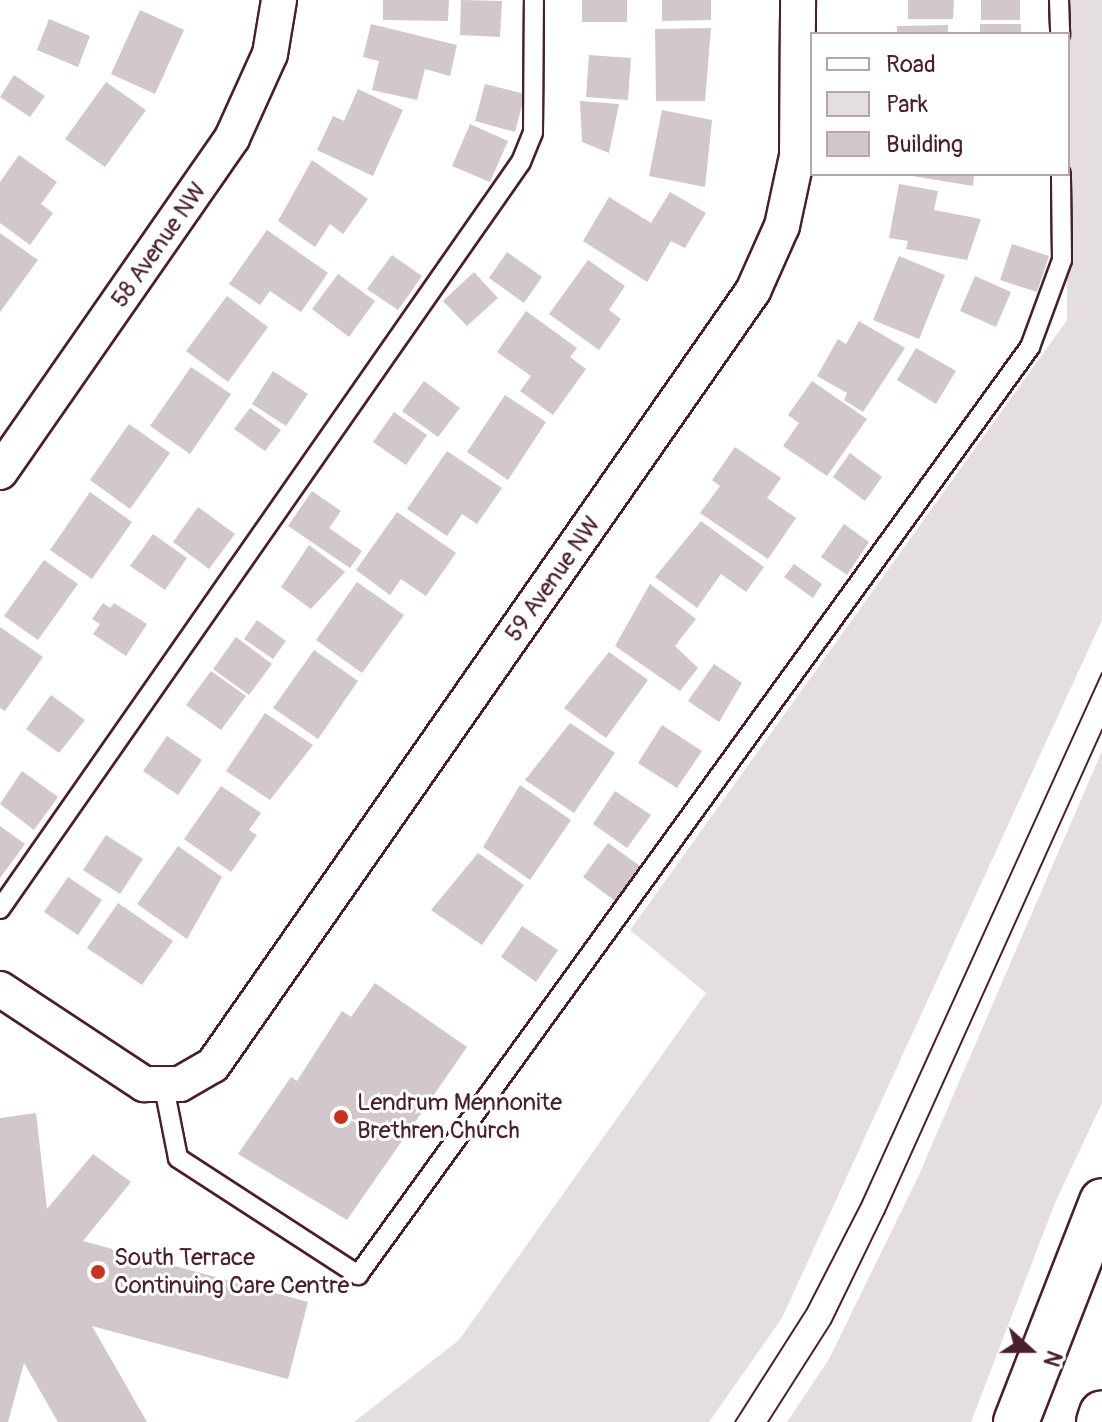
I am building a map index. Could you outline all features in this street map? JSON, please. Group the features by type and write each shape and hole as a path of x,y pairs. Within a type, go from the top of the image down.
{"main road":[{"path":"1016,1422 1102,1201"},
{"path":"1099,1422 1102,1413"}],"street":[{"name":"58 Avenue NW","path":"0,472 232,138 270,54 279,0"},
{"name":"59 Avenue NW","path":"164,1087 198,1077 213,1065 753,291 792,191 799,123 798,0"},
{"path":"0,989 123,1073 164,1087"}],"lane":[{"path":"0,909 521,162 533,133 534,0"},
{"path":"1059,0 1060,32"},
{"path":"164,1087 178,1158 358,1275 1030,347 1062,260 1061,176"}],"green space":[{"path":"1066,0 1102,0 1102,620 782,1318 709,1422 354,1422 459,1340 706,993 630,930 1067,320 1070,32 1066,32"},
{"path":"1102,751 1102,1103 1055,1203 971,1422 787,1422 829,1359 918,1177"}],"building":[{"path":"383,0 449,0 448,21 383,20"},
{"path":"461,0 502,1 500,37 460,35"},
{"path":"582,0 627,0 627,22 582,22"},
{"path":"662,0 711,0 711,20 662,21"},
{"path":"908,0 954,0 953,19 908,19"},
{"path":"981,0 1020,0 1020,20 981,20"},
{"path":"140,10 184,30 155,94 111,74"},
{"path":"49,19 90,36 78,67 37,50"},
{"path":"371,24 457,45 450,76 425,69 417,100 372,90 379,61 363,57"},
{"path":"980,24 1021,24 1021,32 980,32"},
{"path":"948,25 948,32 897,32 897,26"},
{"path":"711,28 705,101 656,101 655,29"},
{"path":"589,55 631,58 628,100 586,97"},
{"path":"14,75 45,96 30,117 0,97"},
{"path":"106,82 146,110 105,167 65,139"},
{"path":"485,84 525,94 515,132 475,121"},
{"path":"358,89 403,110 373,176 317,150 333,116 344,121"},
{"path":"580,101 619,104 609,153 582,142"},
{"path":"662,110 712,120 705,187 649,176"},
{"path":"470,124 508,141 490,182 452,166"},
{"path":"19,155 57,182 41,204 53,213 30,245 0,223 0,182"},
{"path":"312,160 368,199 343,234 330,224 315,247 278,221"},
{"path":"912,176 974,176 973,186"},
{"path":"899,184 938,191 934,210 981,219 967,260 906,249 908,241 889,238"},
{"path":"670,192 706,213 685,248 671,241 647,282 583,241 609,197 651,223"},
{"path":"267,230 328,273 301,312 270,291 260,305 229,284"},
{"path":"0,233 38,260 0,312"},
{"path":"1012,244 1049,256 1037,292 1000,280"},
{"path":"507,252 542,277 524,303 489,278"},
{"path":"392,255 422,276 398,310 367,289"},
{"path":"899,256 945,275 919,339 873,320"},
{"path":"588,260 625,286 609,310 621,319 599,350 549,314"},
{"path":"474,272 498,298 467,326 443,301"},
{"path":"338,274 375,301 349,337 312,309"},
{"path":"975,276 1011,292 996,327 960,311"},
{"path":"227,296 268,327 228,382 186,351"},
{"path":"526,311 577,348 570,357 586,369 553,415 520,391 531,376 497,352"},
{"path":"859,321 905,348 863,412 844,400 847,393 817,376 838,339 846,344"},
{"path":"916,348 956,371 936,404 897,380"},
{"path":"191,367 231,394 190,454 150,426"},
{"path":"273,371 308,394 286,426 252,404"},
{"path":"424,381 460,408 438,437 402,411"},
{"path":"812,381 867,419 827,476 783,446 799,423 788,415"},
{"path":"505,395 546,422 508,480 467,452"},
{"path":"250,408 281,430 265,451 234,429"},
{"path":"394,412 427,435 406,465 373,442"},
{"path":"129,424 170,453 130,509 90,480"},
{"path":"735,447 781,478 767,498 796,518 768,559 700,513 720,486 712,480"},
{"path":"447,451 502,488 477,524 462,514 447,536 407,509"},
{"path":"850,453 882,477 865,501 833,477"},
{"path":"312,491 341,511 329,528 362,551 350,568 288,526"},
{"path":"90,492 132,522 92,579 50,550"},
{"path":"198,507 235,534 209,569 173,542"},
{"path":"397,512 456,553 426,596 401,579 390,595 356,570"},
{"path":"701,521 764,567 746,592 721,574 697,608 655,577"},
{"path":"844,524 869,542 847,575 821,557"},
{"path":"153,534 187,558 165,590 130,566"},
{"path":"309,545 345,572 311,609 281,587"},
{"path":"44,560 78,584 38,640 4,616"},
{"path":"794,564 822,584 813,598 784,577"},
{"path":"357,582 404,615 362,673 316,640"},
{"path":"650,584 696,619 675,646 698,668 680,691 615,646"},
{"path":"103,603 110,608 114,603 147,624 126,656 93,634 100,624 92,619"},
{"path":"257,620 286,641 273,659 244,639"},
{"path":"0,627 43,657 5,711 0,708"},
{"path":"236,637 272,664 249,695 213,669"},
{"path":"314,650 358,681 318,739 273,708"},
{"path":"609,652 648,680 606,738 564,708"},
{"path":"714,664 742,683 719,722 688,701"},
{"path":"211,671 246,696 221,730 186,705"},
{"path":"51,695 85,720 59,753 26,729"},
{"path":"265,713 313,745 270,800 226,771"},
{"path":"570,723 615,753 574,813 525,780"},
{"path":"662,725 702,751 677,788 638,763"},
{"path":"167,736 202,760 178,795 143,771"},
{"path":"22,771 58,797 34,830 0,804"},
{"path":"520,785 571,820 530,880 483,847"},
{"path":"221,786 261,813 249,830 257,835 231,872 184,839"},
{"path":"615,791 651,815 627,848 593,824"},
{"path":"0,826 25,844 0,878"},
{"path":"106,835 143,859 120,894 83,870"},
{"path":"608,843 640,866 615,901 583,877"},
{"path":"178,846 222,877 187,939 137,904"},
{"path":"478,853 524,885 482,945 431,910"},
{"path":"68,877 102,900 78,935 44,912"},
{"path":"118,903 173,941 142,985 87,948"},
{"path":"522,926 558,950 536,982 501,957"},
{"name":"Lendrum Mennonite Brethren Church","path":"375,983 467,1047 347,1220 238,1154 291,1077 297,1081 342,1011 351,1017"},
{"name":"South Terrace Continuing Care Centre","path":"36,1113 47,1209 93,1154 131,1182 83,1241 308,1302 288,1379 92,1326 147,1422 58,1422 24,1363 8,1422 0,1422 0,1118"}],"tram line":[{"path":"735,1422 807,1309 861,1204 1102,673"},
{"path":"768,1422 831,1323 884,1214 1102,730"}],"place":[{"name":"Lendrum Mennonite Brethren Church","path":"341,1117"},
{"name":"South Terrace Continuing Care Centre","path":"98,1272"}]}
